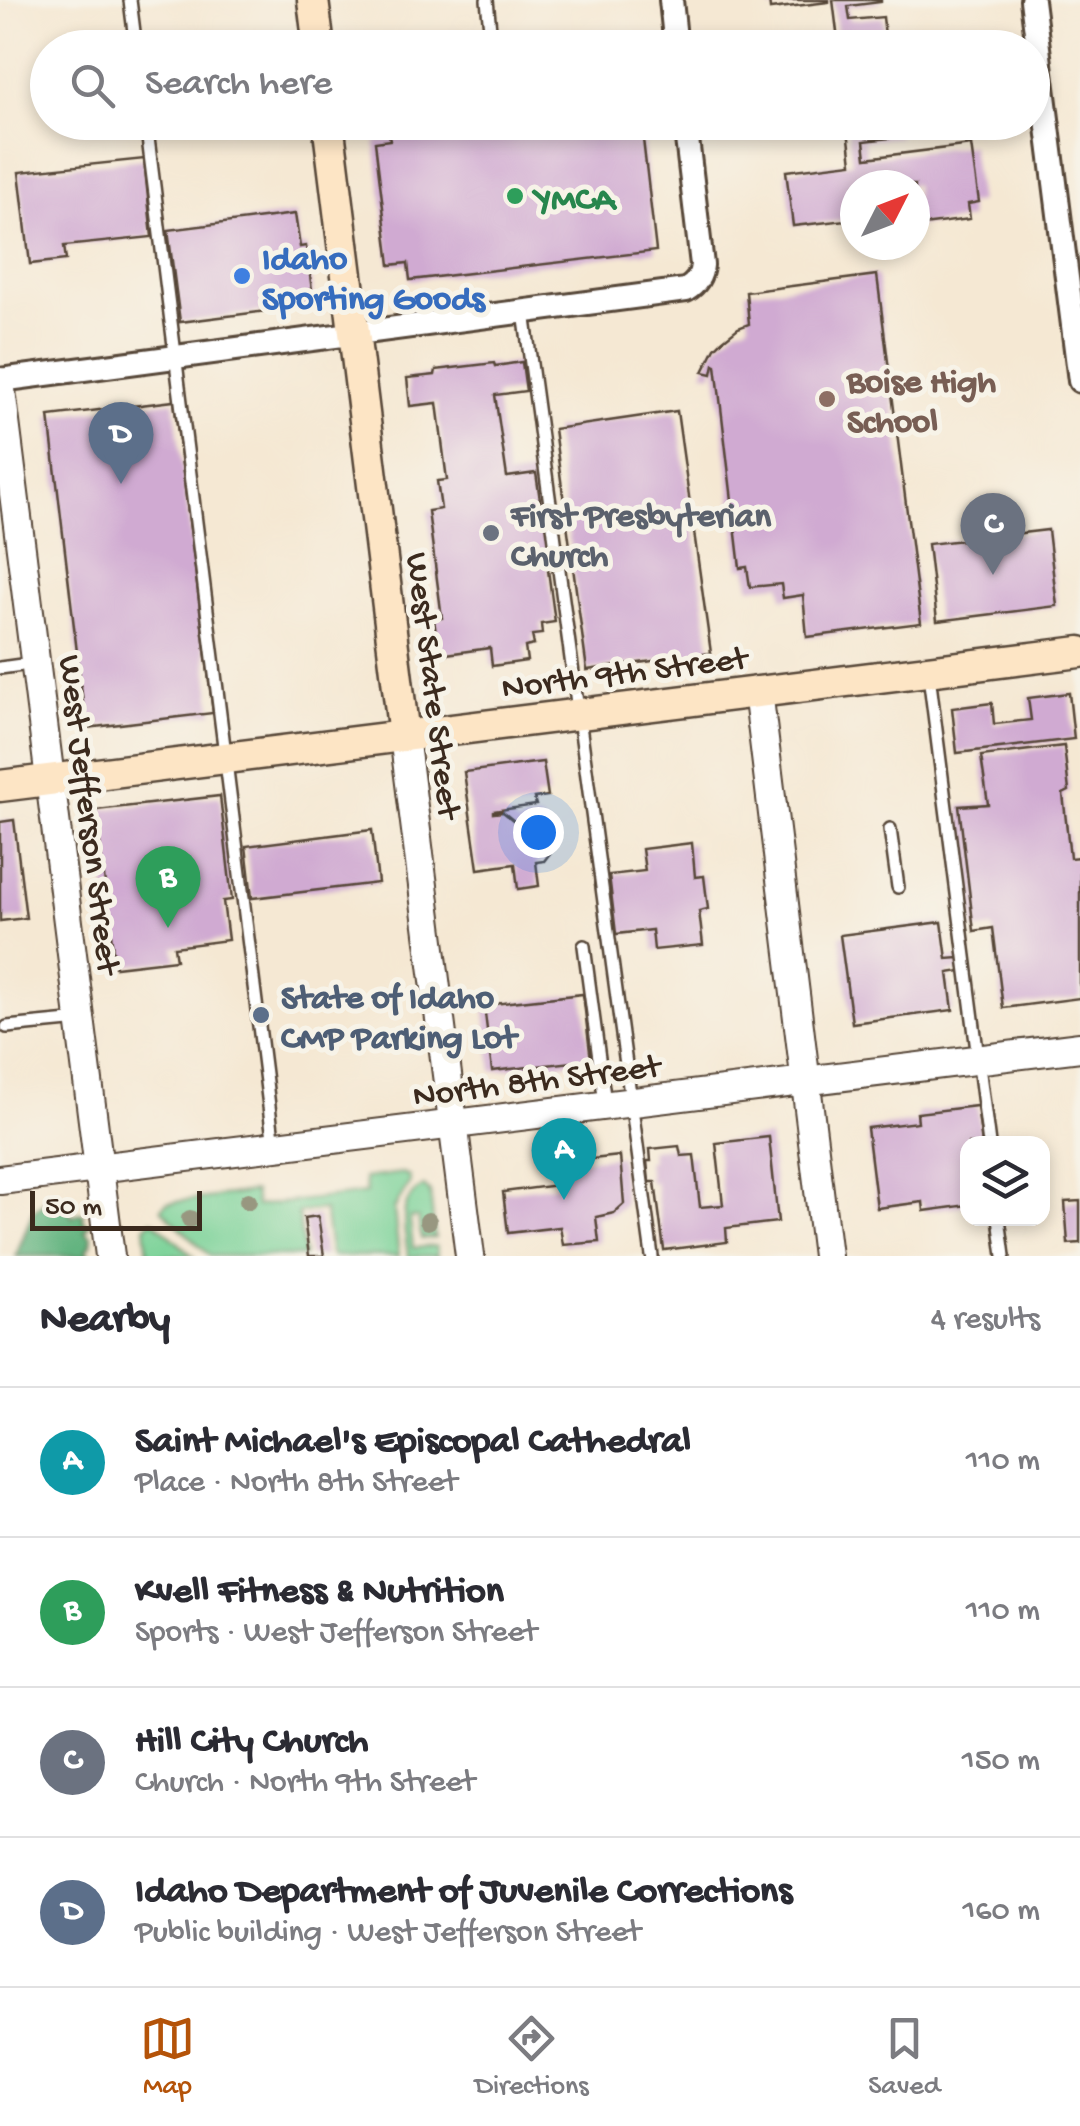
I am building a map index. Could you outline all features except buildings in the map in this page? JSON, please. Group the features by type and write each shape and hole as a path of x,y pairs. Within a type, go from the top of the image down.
{"main road":[{"path":"313,0 317,30"},
{"name":"West State Street","path":"330,140 404,736"},
{"name":"North 9th Street","path":"0,786 1080,652"}],"street":[{"path":"671,0 674,30"},
{"path":"1032,0 1037,30"},
{"path":"1050,111 1072,247 1080,381"},
{"path":"0,381 686,290 701,274 702,265 687,140"},
{"name":"West Jefferson Street","path":"0,381 110,1256"},
{"path":"758,691 827,1256"},
{"name":"West State Street","path":"404,736 470,1256"},
{"name":"North 8th Street","path":"0,1180 1080,1048"}],"lane":[{"path":"130,0 134,30"},
{"path":"487,0 490,30"},
{"path":"148,140 274,1146"},
{"path":"524,312 578,714 618,1105"},
{"path":"0,668 36,663"},
{"path":"928,671 988,1136"},
{"path":"890,829 898,887"},
{"path":"584,946 652,1256"},
{"path":"7,1026 80,1020"},
{"path":"1000,1226 1004,1256"}],"green space":[{"path":"402,1173 409,1176 410,1182 394,1209 399,1256 331,1256 324,1210 298,1213 304,1256 210,1256 162,1210 167,1203 254,1192 256,1206 366,1193 364,1178"},
{"path":"424,1186 430,1192 435,1238 421,1239 418,1218 410,1218 413,1248 436,1246 437,1256 408,1256 405,1208"},
{"path":"47,1200 68,1209 72,1217 84,1214 83,1221 90,1225 85,1231 92,1237 86,1250 90,1256 16,1256 33,1211"},
{"path":"151,1221 193,1256 148,1256 145,1227"}],"place":[{"name":"YMCA","path":"515,196"},
{"name":"Idaho Sporting Goods","path":"242,276"},
{"name":"Boise High School","path":"827,399"},
{"name":"Idaho Department of Juvenile Corrections","path":"121,484"},
{"name":"First Presbyterian Church","path":"491,533"},
{"name":"Hill City Church","path":"993,575"},
{"name":"Kvell Fitness & Nutrition","path":"168,928"},
{"name":"State of Idaho CMP Parking Lot","path":"261,1015"},
{"name":"Saint Michael's Episcopal Cathedral","path":"564,1200"}]}
